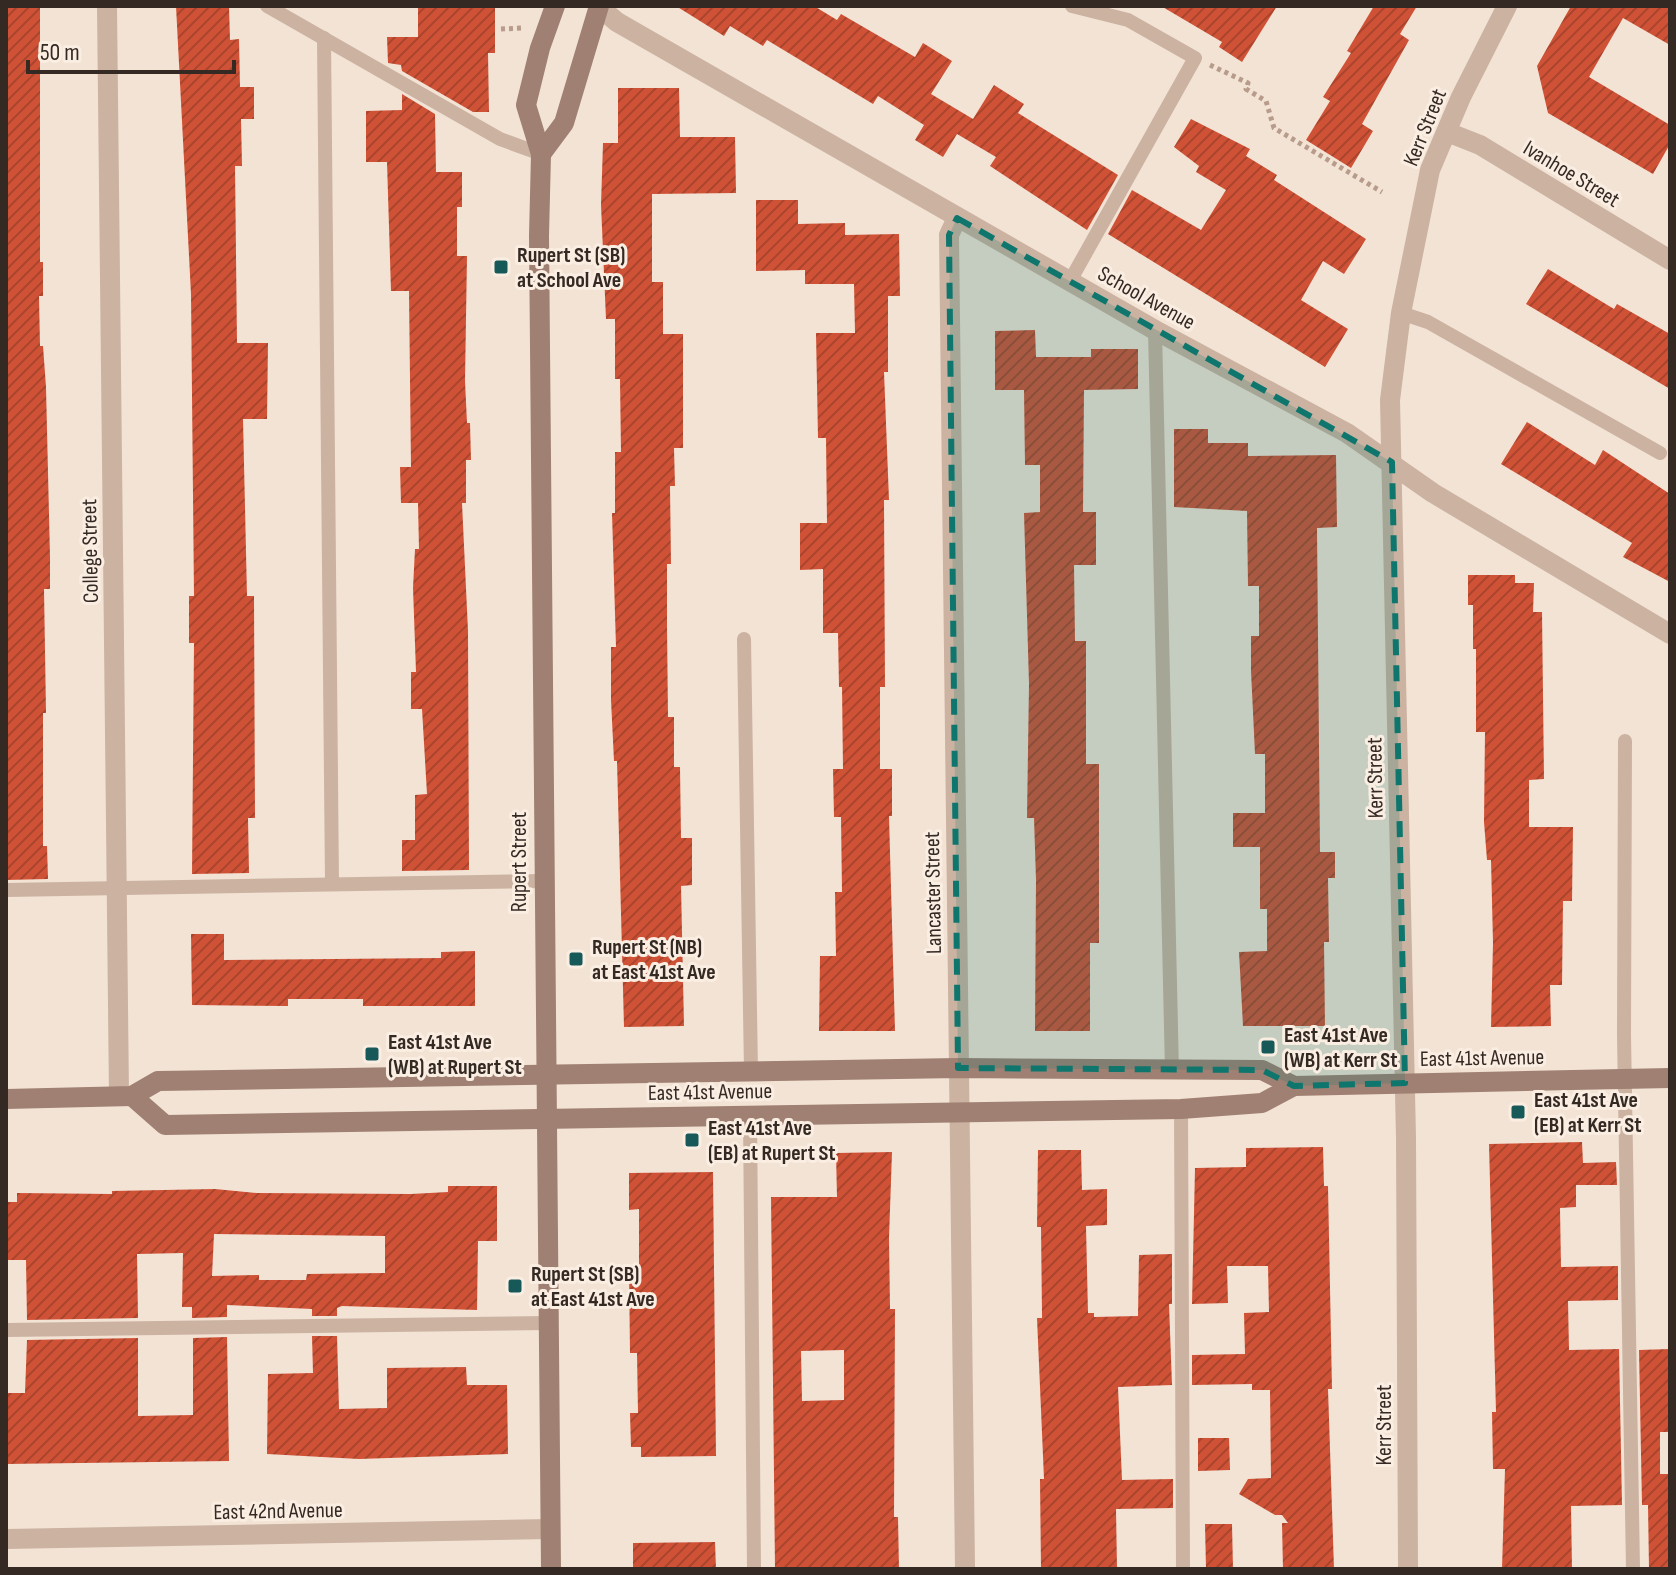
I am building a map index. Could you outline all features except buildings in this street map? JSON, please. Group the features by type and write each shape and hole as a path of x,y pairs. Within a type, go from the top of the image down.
{"main road":[{"name":"Rupert Street","path":"551,1569 542,881 541,154 526,105 540,48 555,6"},
{"path":"541,154 564,123 599,6"},
{"name":"East 41st Avenue","path":"6,1099 126,1096 158,1081 958,1068 1262,1070 1294,1086"},
{"name":"East 41st Avenue","path":"126,1096 165,1125 1181,1109 1262,1103 1294,1086 1670,1078"}],"street":[{"name":"College Street","path":"107,6 117,889 126,1096"},
{"name":"School Avenue","path":"599,6 617,22 957,218 1155,330 1347,433 1433,493 1670,634"},
{"name":"Kerr Street","path":"1408,1569 1405,1083 1390,400 1401,313 1430,170 1507,6"},
{"name":"Ivanhoe Street","path":"1447,132 1480,145 1670,260"},
{"name":"Lancaster Street","path":"957,218 949,235 965,1569"},
{"name":"East 42nd Avenue","path":"6,1539 550,1529"}],"lane":[{"path":"267,6 500,139 541,154"},
{"path":"1070,281 1195,58 1128,20 1072,6"},
{"path":"324,38 332,884"},
{"path":"1401,313 1428,322 1660,453"},
{"path":"1155,330 1172,1071"},
{"path":"744,639 751,1072"},
{"path":"1625,741 1625,1079 1633,1569"},
{"path":"6,890 542,881"},
{"path":"1181,1109 1183,1569"},
{"path":"750,1114 754,1569"},
{"path":"6,1330 547,1323"}],"path":[{"path":"501,29 523,28"},
{"path":"1195,58 1248,83 1246,89 1266,101 1274,128 1382,192"}],"highlighted area":[{"path":"957,218 1392,462 1405,1083 1294,1086 1262,1070 958,1068 949,235"}],"place":[{"name":"Rupert St (SB) at School Ave","path":"501,267"},
{"name":"Rupert St (NB) at East 41st Ave","path":"576,959"},
{"name":"East 41st Ave (WB) at Kerr St","path":"1268,1047"},
{"name":"East 41st Ave (WB) at Rupert St","path":"372,1054"},
{"name":"East 41st Ave (EB) at Kerr St","path":"1518,1112"},
{"name":"East 41st Ave (EB) at Rupert St","path":"692,1140"},
{"name":"Rupert St (SB) at East 41st Ave","path":"515,1286"}]}
